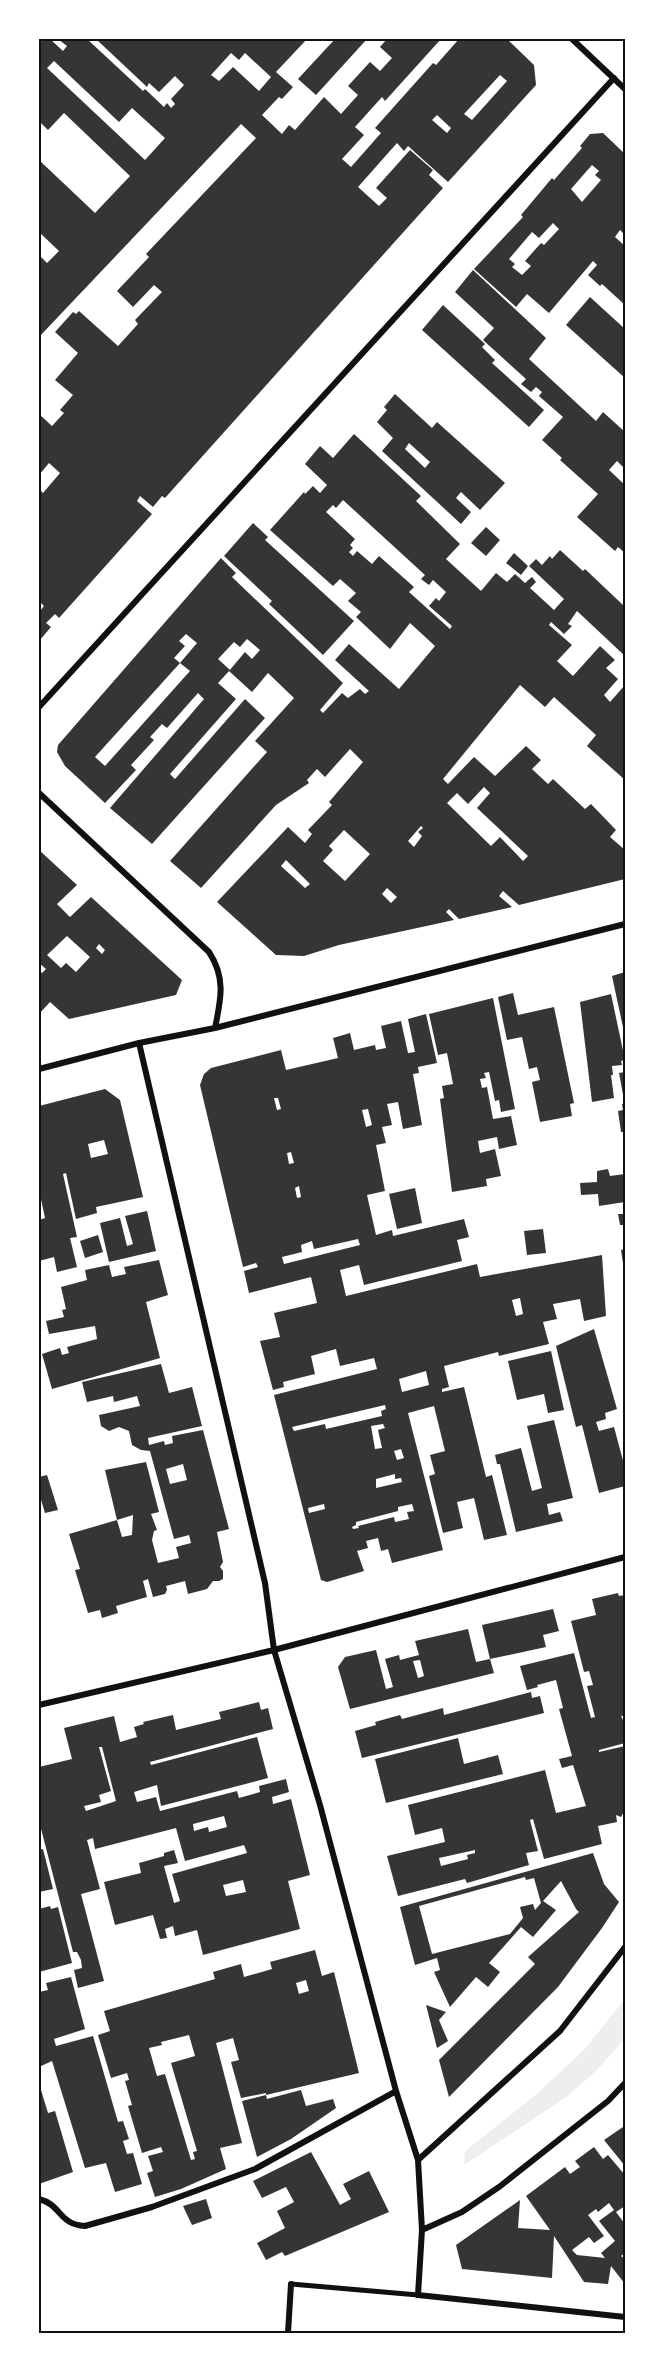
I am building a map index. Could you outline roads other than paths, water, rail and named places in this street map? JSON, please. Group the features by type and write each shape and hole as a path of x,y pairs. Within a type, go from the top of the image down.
{"street":[{"path":"572,39 625,89"},
{"path":"39,707 614,78"},
{"path":"39,793 209,952 217,965 221,983 215,1028"},
{"path":"39,1069 139,1043 215,1028 625,924"},
{"path":"139,1043 265,1583 274,1650 320,1805 396,2091 418,2160 422,2230 418,2295"},
{"path":"39,1705 274,1650 625,1557"},
{"path":"418,2160 560,2031 625,1947"},
{"path":"422,2230 462,2212 499,2187 608,2101 625,2083"},
{"path":"39,2199 51,2203 66,2222 75,2226 85,2226 152,2207 255,2169 396,2091"},
{"path":"288,2333 291,2284 625,2317"}]}
